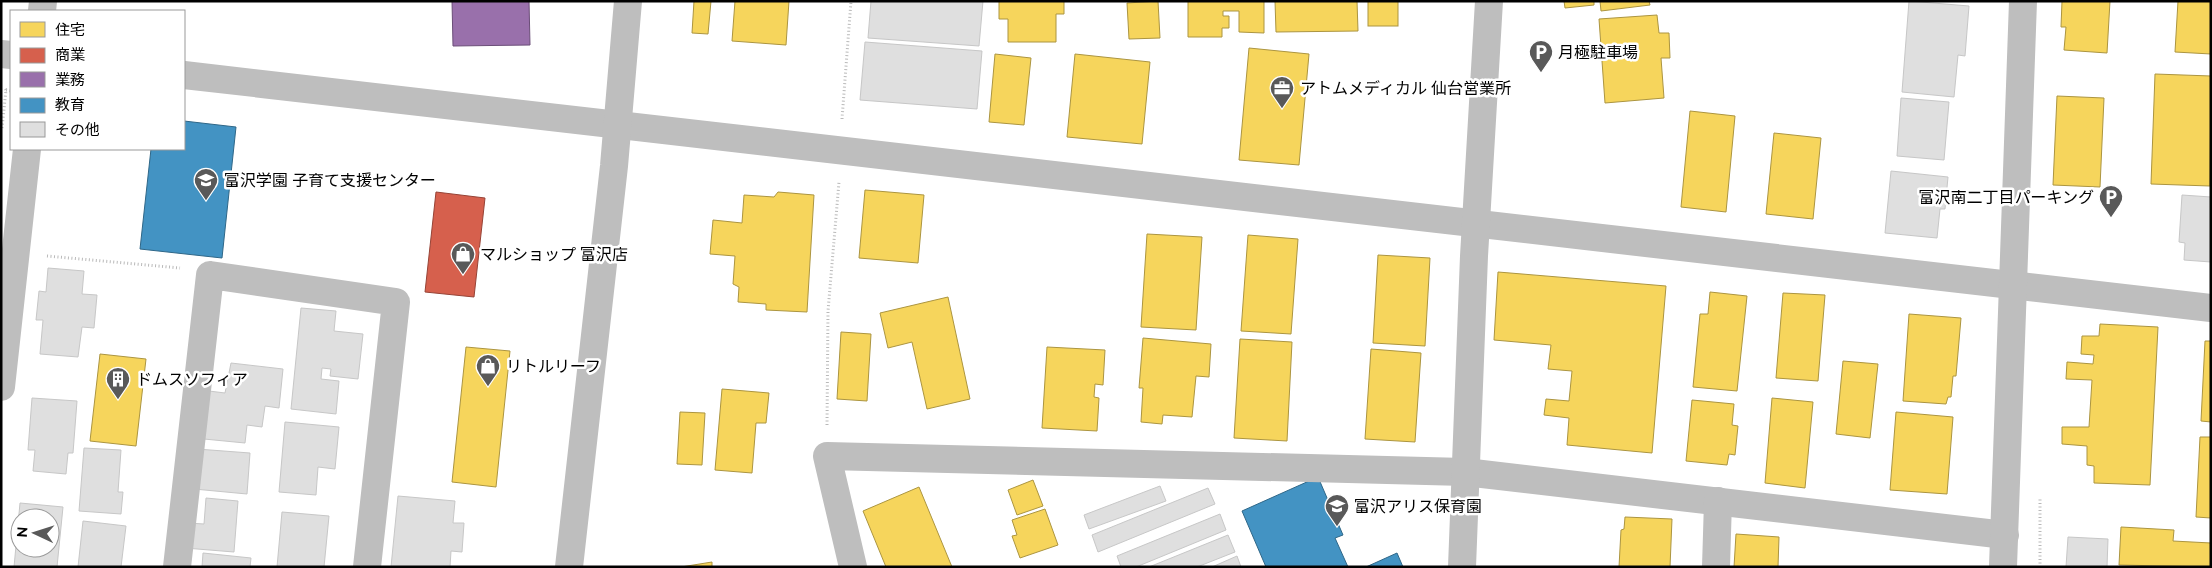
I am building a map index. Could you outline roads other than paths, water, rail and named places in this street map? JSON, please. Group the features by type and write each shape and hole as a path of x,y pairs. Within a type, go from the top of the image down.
{"street":[{"path":"569,567 618,126 628,1"},
{"path":"1462,567 1476,224 1489,1"},
{"path":"2003,567 2023,1"},
{"path":"185,75 2211,308"},
{"path":"1,387 27,150"},
{"path":"177,567 210,275 396,302 367,567"},
{"path":"852,567 827,456 1465,472 2004,535"},
{"path":"1716,567 1718,501"}],"place":[{"name":"月極駐車場","path":"1541,73"},
{"name":"アトムメディカル 仙台営業所","path":"1282,109"},
{"name":"富沢学園 子育て支援センター","path":"206,201"},
{"name":"富沢南二丁目パーキング","path":"2111,218"},
{"name":"マルショップ 富沢店","path":"463,275"},
{"name":"リトルリーフ","path":"488,387"},
{"name":"ドムスソフィア","path":"118,400"},
{"name":"富沢アリス保育園","path":"1337,527"}]}
